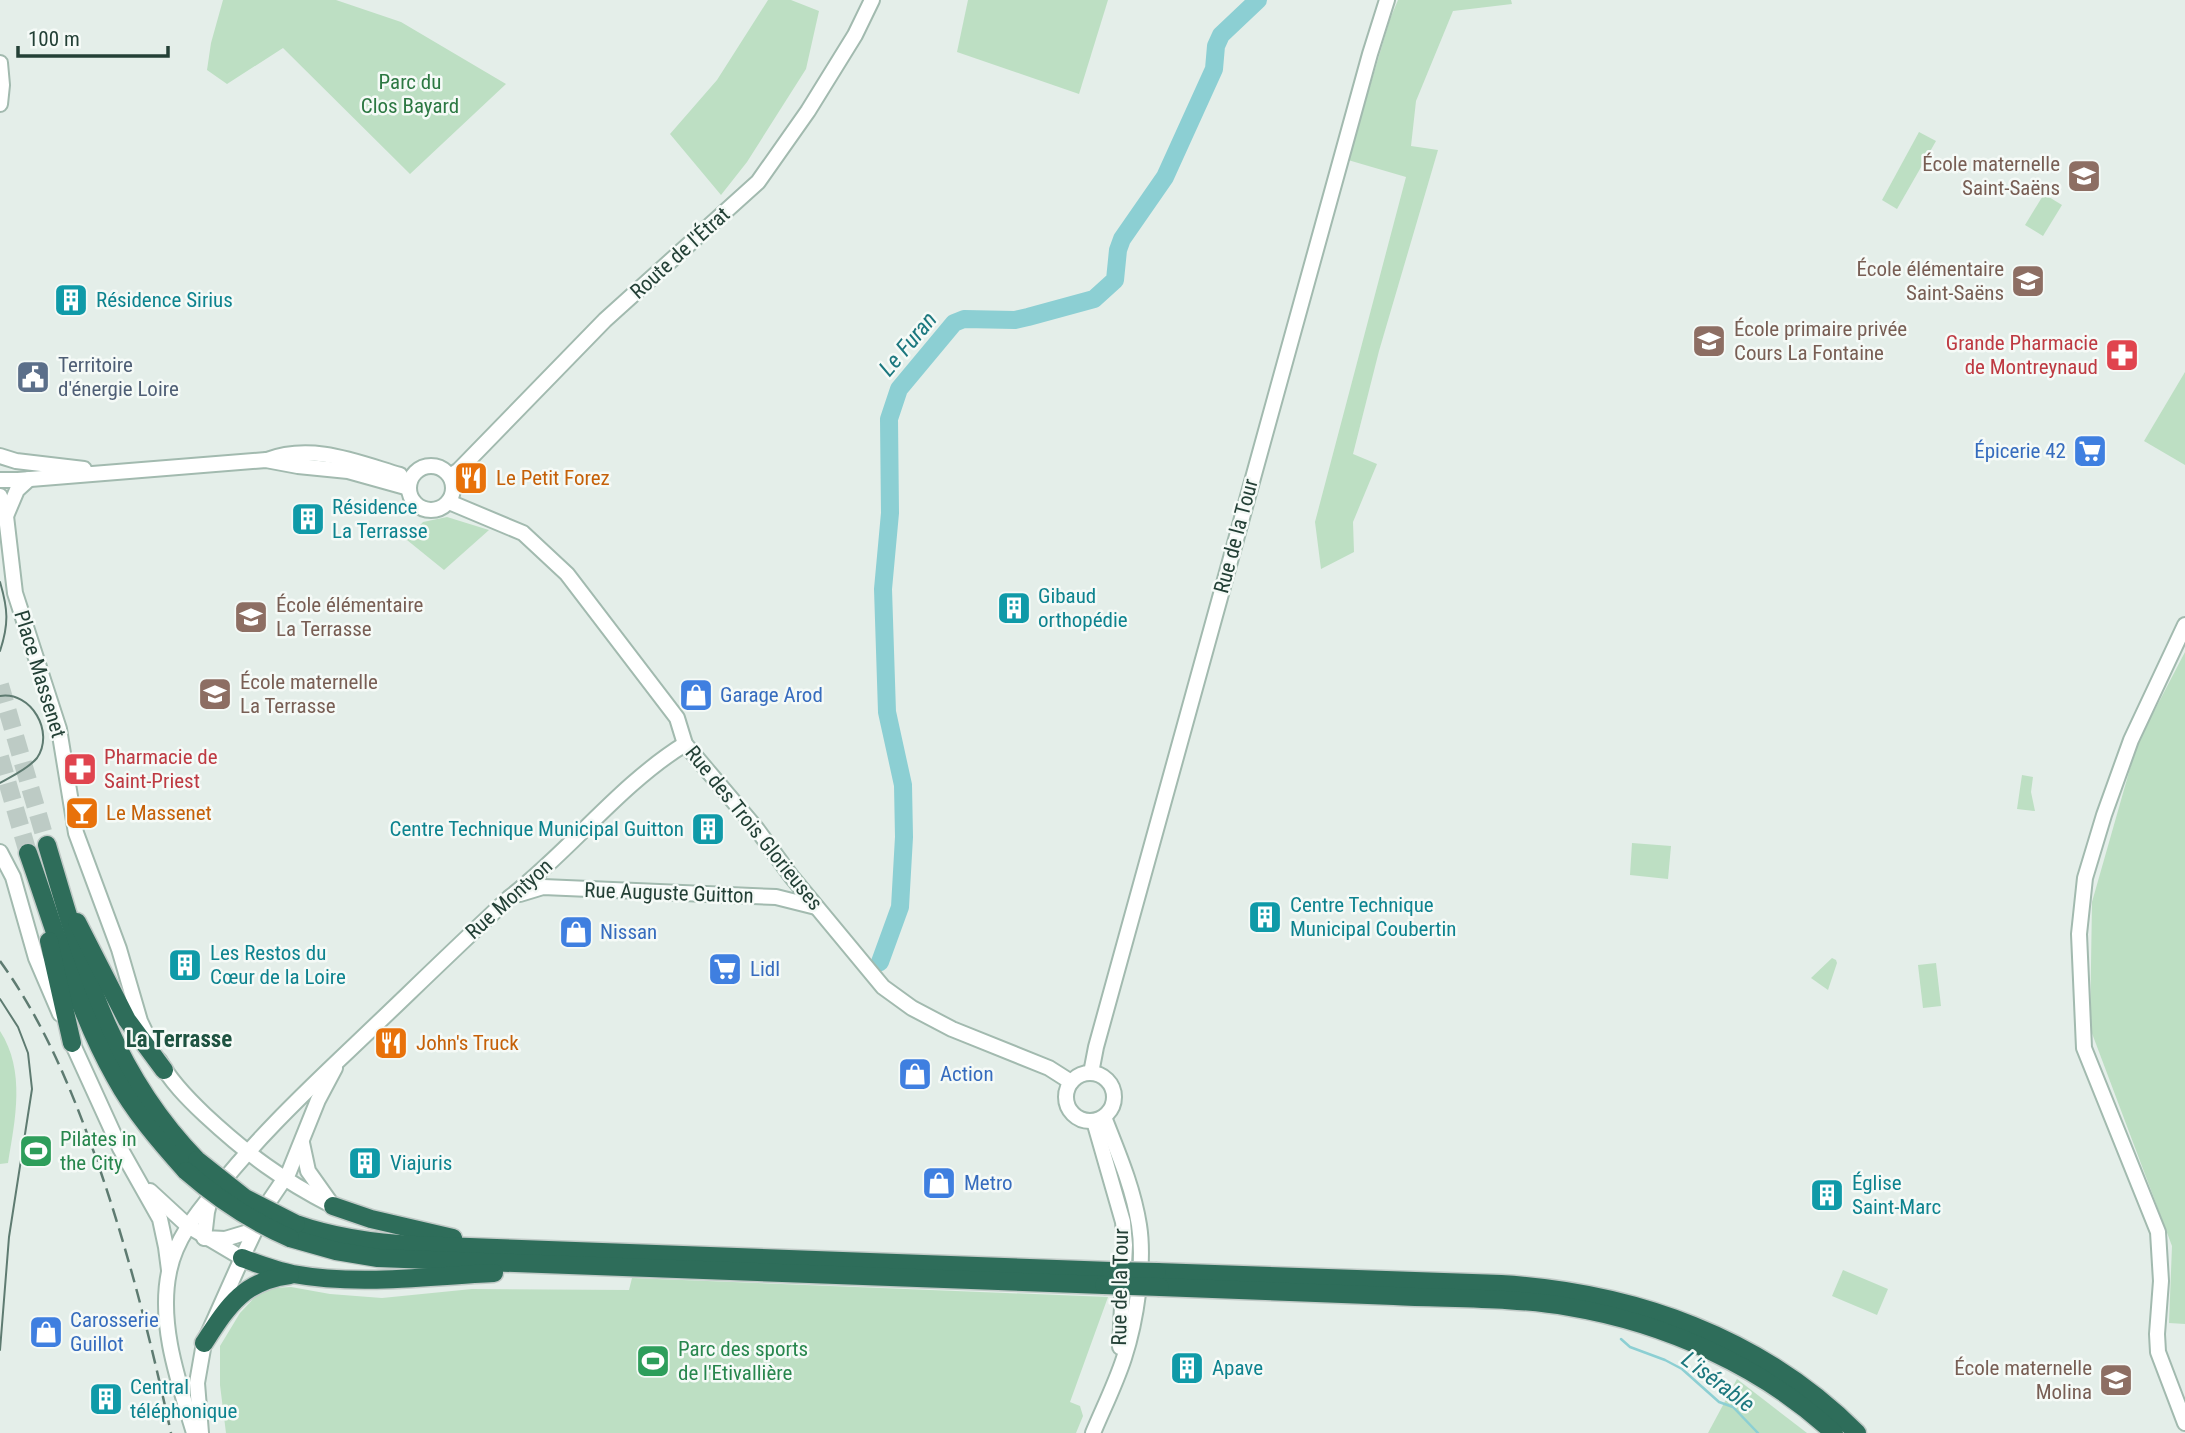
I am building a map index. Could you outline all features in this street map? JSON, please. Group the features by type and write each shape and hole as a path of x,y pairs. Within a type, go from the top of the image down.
{"highway":[{"path":"47,845 83,967 102,1017 131,1073 191,1166"},
{"path":"72,1043 28,853 89,1024 115,1078 149,1130 191,1166 235,1210 269,1229 359,1240 472,1247 1159,1280 1568,1306 1639,1323 1702,1347 1760,1377 1816,1417 1833,1433"},
{"path":"60,888 127,1020 164,1070"},
{"path":"334,1206 370,1219 458,1239 472,1247"},
{"path":"293,1231 336,1251 378,1258 535,1265 1108,1278"},
{"path":"242,1258 294,1274 338,1279 516,1272 535,1265"},
{"path":"204,1343 228,1307 249,1287 276,1277 294,1274"},
{"path":"1159,1280 1501,1284 1538,1286 1602,1296 1674,1318 1734,1344 1805,1388 1857,1433"}],"street":[{"name":"Route de l'Étrat","path":"450,476 459,470 605,320 758,182 808,111 855,35 872,0"},
{"name":"Rue de la Tour","path":"1091,1073 1098,1037 1192,694 1370,54 1388,0"},
{"path":"0,63 0,104"},
{"path":"0,480 267,460 281,455 316,452 351,460 410,483"},
{"path":"0,457 109,472"},
{"path":"429,466 441,468 450,476 453,488 449,502 434,510 421,508 411,499 410,483 418,470 429,466"},
{"path":"0,470 109,472"},
{"path":"6,516 17,490 29,479"},
{"name":"Place Massenet","path":"0,496 6,516 15,593 59,729 76,833 119,949 140,1021 164,1070 192,1102 261,1164 284,1180 334,1206"},
{"name":"Rue des Trois Glorieuses","path":"449,502 523,533 567,574 677,718 685,744 757,828 791,876 883,987 912,1008 952,1029 1049,1068 1071,1082"},
{"path":"2185,625 2131,740 2104,815 2085,878 2079,934 2084,1048 2158,1232 2161,1281 2158,1352 2185,1423"},
{"name":"Rue Montyon","path":"169,1271 188,1226 229,1174 288,1108 509,898 537,877 663,758 685,744"},
{"path":"0,852 12,877 36,958 72,1043 120,1148 163,1229 169,1271 169,1336 194,1433"},
{"name":"Rue Auguste Guitton","path":"554,860 552,876 561,888"},
{"path":"776,897 785,889 791,876"},
{"name":"Rue Auguste Guitton","path":"509,898 543,887 776,897 817,907"},
{"name":"Rue Montyon","path":"201,1433 197,1383 204,1343 255,1230 268,1203 284,1180 318,1100 339,1061"},
{"path":"1091,1073 1104,1077 1113,1089 1113,1103 1099,1119 1083,1120 1071,1113 1066,1100 1068,1087 1077,1076 1091,1073"},
{"name":"Rue de la Tour","path":"1093,1433 1118,1373 1125,1245 1123,1222 1099,1119"},
{"path":"302,1143 308,1171 334,1206"},
{"path":"261,1164 267,1179 268,1203"},
{"path":"135,1174 163,1205 188,1226 204,1238 242,1258"},
{"path":"204,1238 206,1212 212,1195"},
{"path":"204,1238 225,1239 255,1230"}],"green space":[{"name":"Parc du Clos Bayard","path":"223,0 336,0 401,22 506,84 410,174 283,48 227,84 207,70 211,43"},
{"path":"768,0 791,0 819,11 806,69 747,162 721,195 670,134 717,80"},
{"path":"968,0 1108,0 1079,94 957,52"},
{"path":"1398,0 1511,0 1512,4 1453,11 1416,101 1411,146 1438,150 1379,351 1353,454 1377,464 1353,522 1354,552 1321,569 1315,522 1406,177 1348,160"},
{"path":"1919,132 1936,141 1897,209 1882,200"},
{"path":"2044,194 2062,205 2043,236 2025,225"},
{"path":"2185,372 2185,465 2144,441"},
{"path":"447,517 489,530 444,570 407,540 423,522"},
{"path":"2185,652 2185,1324 2169,1323 2172,1246 2090,1028 2092,902 2137,744"},
{"path":"2022,775 2033,777 2031,792 2035,811 2017,809"},
{"path":"1632,843 1671,846 1668,879 1630,875"},
{"path":"1832,958 1837,963 1828,990 1811,978"},
{"path":"1936,963 1941,1006 1923,1008 1918,965"},
{"path":"0,1031 13,1062 16,1096 8,1163 0,1164"},
{"path":"1843,1270 1888,1289 1877,1315 1832,1296"},
{"name":"Parc des sports de l'Etivallière","path":"632,1278 1108,1297 1070,1402 1080,1406 1083,1416 1076,1433 226,1433 220,1385 220,1346 240,1313 256,1296 274,1288 291,1287 330,1294 382,1298 472,1289 629,1290"},
{"path":"1737,1379 1807,1433 1708,1433"}],"waterway":[{"name":"Le Furan","path":"880,962 900,907 904,837 903,785 887,712 883,589 890,513 889,419 899,389 954,323 964,319 1015,320 1028,317 1094,299 1115,280 1122,239 1165,177 1214,69 1216,46 1221,35 1258,0"},
{"name":"L'isérable","path":"1621,1339 1630,1347 1682,1369 1719,1402 1733,1407 1758,1433"}],"tunnel":[{"path":"0,685 47,845"},
{"path":"0,757 28,853"}],"tram line":[{"path":"0,582 6,616 0,651"},
{"path":"0,696 11,696 30,707 37,715 43,737 37,758 25,769 0,783"},
{"path":"0,999 18,1027 28,1053 32,1089 9,1237 0,1350"}],"railway":[{"path":"0,961 43,1032 87,1135 129,1262 171,1433"}],"place":[{"name":"École maternelle Saint-Saëns","path":"2084,176"},
{"name":"École élémentaire Saint-Saëns","path":"2028,281"},
{"name":"Résidence Sirius","path":"71,300"},
{"name":"École primaire privée Cours La Fontaine","path":"1709,341"},
{"name":"Grande Pharmacie de Montreynaud","path":"2122,355"},
{"name":"Territoire d'énergie Loire","path":"33,377"},
{"name":"Épicerie 42","path":"2090,451"},
{"name":"Le Petit Forez","path":"471,478"},
{"name":"Résidence La Terrasse","path":"308,519"},
{"name":"Gibaud orthopédie","path":"1014,608"},
{"name":"École élémentaire La Terrasse","path":"251,617"},
{"name":"École maternelle La Terrasse","path":"215,694"},
{"name":"Garage Arod","path":"696,695"},
{"name":"Pharmacie de Saint-Priest","path":"80,769"},
{"name":"Le Massenet","path":"82,813"},
{"name":"Centre Technique Municipal Guitton","path":"708,829"},
{"name":"Centre Technique Municipal Coubertin","path":"1265,917"},
{"name":"Nissan","path":"576,932"},
{"name":"Les Restos du Cœur de la Loire","path":"185,965"},
{"name":"Lidl","path":"725,969"},
{"name":"John's Truck","path":"391,1043"},
{"name":"Action","path":"915,1074"},
{"name":"Pilates in the City","path":"36,1151"},
{"name":"Viajuris","path":"365,1163"},
{"name":"Metro","path":"939,1183"},
{"name":"Église Saint-Marc","path":"1827,1195"},
{"name":"Carosserie Guillot","path":"46,1332"},
{"name":"Parc des sports de l'Etivallière","path":"653,1361"},
{"name":"Apave","path":"1187,1368"},
{"name":"École maternelle Molina","path":"2116,1380"},
{"name":"Central téléphonique","path":"106,1399"}],"district":[{"name":"La Terrasse","path":"179,1039"}]}
